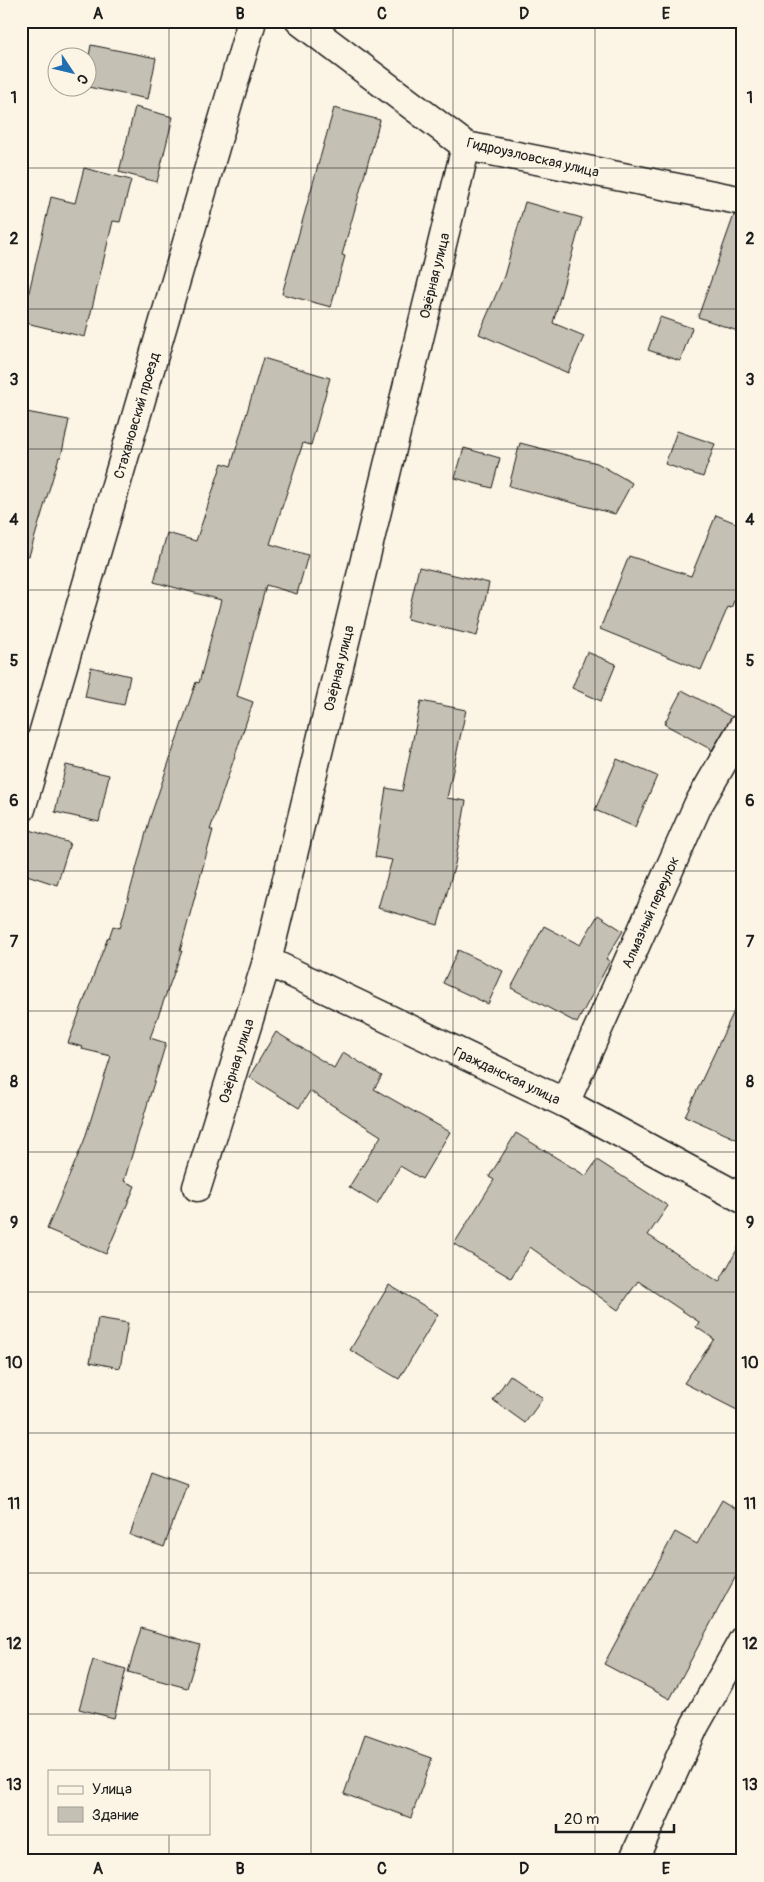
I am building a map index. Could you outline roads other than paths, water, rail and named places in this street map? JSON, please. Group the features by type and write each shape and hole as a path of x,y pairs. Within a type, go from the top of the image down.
{"street":[{"name":"Стахановский проезд","path":"21,809 252,21"},
{"name":"Гидроузловская улица","path":"300,21 466,146 743,201"},
{"name":"Озёрная улица","path":"197,1187 267,961 466,146"},
{"name":"Алмазный переулок","path":"565,1102 698,805 743,727"},
{"name":"Гражданская улица","path":"267,961 565,1102 743,1199"},
{"path":"633,1861 694,1727 743,1640"}]}
